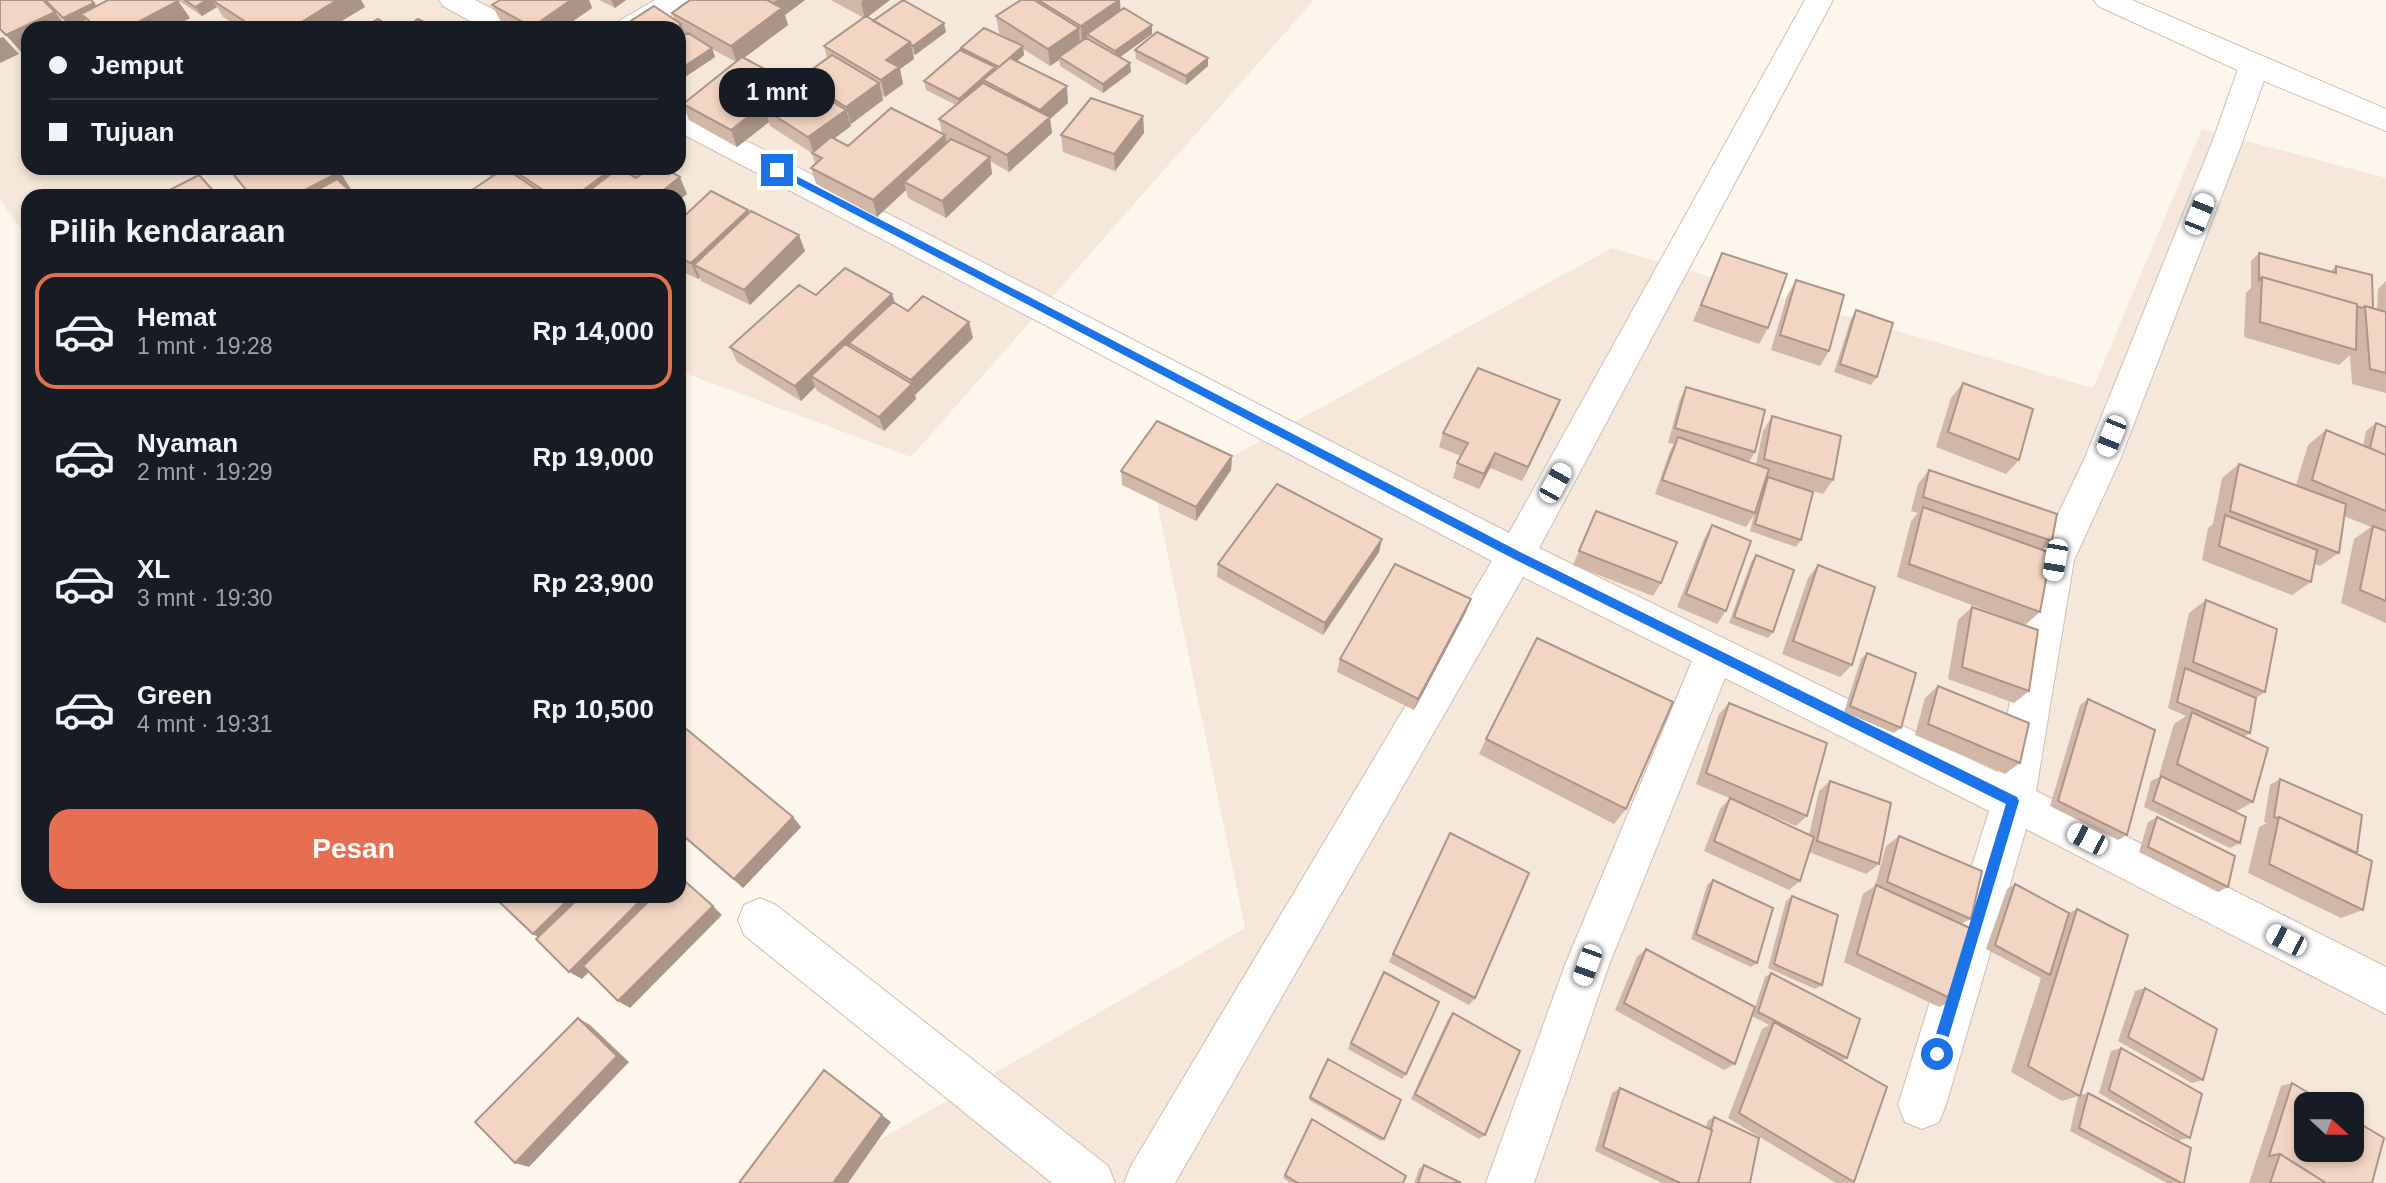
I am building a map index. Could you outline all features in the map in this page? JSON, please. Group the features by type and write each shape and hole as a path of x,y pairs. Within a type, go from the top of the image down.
{"street":[{"path":"453,0 493,21"},
{"path":"641,21 676,0"},
{"path":"1148,1183 1516,555 1819,0"},
{"path":"2108,0 2254,66 2386,121"},
{"path":"1922,1105 2013,801 2055,560 2102,460 2228,140 2254,66"},
{"path":"686,123 1516,555 2013,801 2386,991"},
{"path":"1510,1183 1587,965 1714,655"},
{"path":"760,920 1091,1183"}],"shaded area":[{"path":"0,0 1314,0 911,457 686,374 686,189 21,189 21,229 0,200"},
{"path":"2202,129 2386,178 2386,1183 805,1183 1245,928 1156,498 1612,248 2093,388"}],"building":[{"path":"0,0 43,0 55,12 36,21 21,21 21,28 6,35 0,29"},
{"path":"45,0 91,0 94,3 63,18"},
{"path":"108,0 178,1 140,21 90,21 81,14"},
{"path":"185,0 207,0 195,7"},
{"path":"212,0 337,0 303,21 244,21"},
{"path":"500,0 571,0 541,21 521,21 492,5"},
{"path":"690,0 767,0 782,8 731,46 672,13"},
{"path":"903,0 944,23 913,46 873,21"},
{"path":"1021,0 1034,0 1079,28 1048,49 996,16"},
{"path":"1038,0 1119,0 1081,26"},
{"path":"654,6 676,21 631,21"},
{"path":"1124,8 1152,25 1115,51 1087,34"},
{"path":"866,16 910,42 886,60 899,67 881,80 824,46"},
{"path":"984,28 1023,46 999,67 961,48"},
{"path":"1157,32 1208,58 1186,76 1135,50"},
{"path":"688,33 712,48 686,65"},
{"path":"1086,38 1130,63 1103,84 1059,57"},
{"path":"960,50 995,67 959,99 924,81"},
{"path":"832,55 879,83 846,107 800,78"},
{"path":"742,57 791,83 731,130 686,106 686,102"},
{"path":"1010,58 1067,86 1040,110 983,80"},
{"path":"802,83 846,110 808,137 764,109"},
{"path":"983,83 1050,117 1007,155 939,119"},
{"path":"1091,98 1143,116 1114,154 1061,135"},
{"path":"891,108 945,135 873,200 811,168 822,158 812,153 831,137 848,146"},
{"path":"951,139 990,157 942,201 904,182"},
{"path":"199,175 212,189 172,189"},
{"path":"234,175 334,175 307,189 245,189"},
{"path":"494,175 515,175 536,189 474,189"},
{"path":"520,175 604,175 584,189 542,189"},
{"path":"610,175 631,175 636,178 640,175 680,177 665,189 591,189"},
{"path":"337,179 348,189 319,189"},
{"path":"711,191 748,210 691,263 686,261 686,214"},
{"path":"751,211 799,235 744,290 694,265"},
{"path":"1722,253 1787,274 1768,328 1701,305"},
{"path":"2259,253 2336,273 2336,266 2372,275 2373,308 2362,308 2357,304 2262,277 2259,280"},
{"path":"845,268 892,294 795,386 730,347 799,285 816,295"},
{"path":"2262,277 2357,304 2356,350 2260,322"},
{"path":"1796,280 1844,295 1829,351 1780,335"},
{"path":"923,296 969,322 911,380 849,343 893,302 908,311"},
{"path":"2365,306 2386,312 2386,373 2370,369"},
{"path":"1856,310 1893,323 1877,377 1840,364"},
{"path":"845,344 912,384 879,417 811,376"},
{"path":"1478,368 1560,400 1528,467 1495,453 1484,474 1457,463 1468,443 1443,433"},
{"path":"1963,383 2033,409 2019,460 1948,432"},
{"path":"1686,387 1765,410 1755,452 1675,428"},
{"path":"1772,416 1841,436 1833,480 1764,459"},
{"path":"1157,421 1232,456 1196,507 1121,471"},
{"path":"2376,423 2386,427 2386,455 2370,448"},
{"path":"2326,430 2386,455 2386,511 2312,480"},
{"path":"1678,437 1769,469 1755,513 1662,480"},
{"path":"2239,464 2346,504 2339,553 2230,511"},
{"path":"1929,470 2057,514 2052,541 1923,497"},
{"path":"1768,477 1813,492 1801,540 1755,524"},
{"path":"1277,484 1382,539 1325,623 1218,564"},
{"path":"1923,507 2051,553 2040,612 1909,564"},
{"path":"1596,511 1677,542 1661,583 1579,551"},
{"path":"2225,515 2317,550 2311,582 2219,546"},
{"path":"1712,525 1751,541 1726,611 1686,594"},
{"path":"2373,526 2386,531 2386,601 2360,590"},
{"path":"1756,555 1794,570 1773,632 1734,617"},
{"path":"1395,564 1471,599 1418,699 1340,659"},
{"path":"1818,565 1875,587 1852,665 1793,641"},
{"path":"2206,600 2277,629 2265,692 2193,662"},
{"path":"1972,607 2038,630 2029,691 1962,667"},
{"path":"1537,638 1673,702 1626,809 1486,739"},
{"path":"1867,653 1916,673 1901,728 1850,706"},
{"path":"2185,668 2256,698 2250,733 2177,702"},
{"path":"1938,686 2029,723 2020,763 1928,724"},
{"path":"2088,699 2155,730 2127,835 2058,801"},
{"path":"1729,703 1827,743 1807,816 1706,773"},
{"path":"2192,712 2268,748 2253,802 2177,764"},
{"path":"686,729 793,817 734,879 686,838"},
{"path":"2161,776 2246,817 2240,843 2153,801"},
{"path":"2280,779 2362,815 2357,853 2274,817"},
{"path":"1830,781 1891,803 1879,864 1817,841"},
{"path":"1730,798 1814,837 1800,881 1714,841"},
{"path":"2157,817 2235,856 2228,887 2148,847"},
{"path":"2279,817 2372,861 2363,910 2269,864"},
{"path":"1450,833 1529,873 1475,998 1393,954"},
{"path":"1899,836 1982,871 1971,919 1887,882"},
{"path":"1713,880 1773,908 1757,963 1696,934"},
{"path":"686,882 713,906 618,1001 583,966 647,903 686,903"},
{"path":"2015,884 2069,913 2050,975 1995,945"},
{"path":"1876,885 1970,928 1954,1000 1857,954"},
{"path":"1792,896 1838,915 1822,985 1774,964"},
{"path":"500,903 565,903 533,934"},
{"path":"574,903 638,903 569,972 536,939"},
{"path":"2077,909 2128,935 2080,1096 2028,1066"},
{"path":"1646,949 1755,1007 1735,1064 1624,1003"},
{"path":"1384,972 1439,1002 1406,1074 1351,1043"},
{"path":"1771,973 1860,1019 1847,1058 1758,1012"},
{"path":"2145,988 2217,1029 2203,1080 2128,1037"},
{"path":"1453,1013 1520,1051 1485,1135 1415,1094"},
{"path":"578,1018 617,1056 515,1163 475,1122"},
{"path":"1774,1022 1887,1087 1854,1182 1739,1113"},
{"path":"2121,1048 2202,1094 2190,1138 2109,1090"},
{"path":"1328,1059 1401,1100 1384,1139 1310,1097"},
{"path":"824,1070 882,1115 833,1183 739,1183"},
{"path":"2292,1083 2307,1092 2294,1092 2294,1162 2364,1162 2364,1126 2384,1138 2372,1183 2326,1183 2280,1154 2269,1156"},
{"path":"1620,1088 1712,1130 1698,1183 1680,1183 1603,1147"},
{"path":"2088,1093 2191,1148 2184,1183 2079,1128"},
{"path":"1714,1117 1759,1138 1750,1183 1698,1183"},
{"path":"1312,1119 1406,1176 1403,1183 1298,1183 1285,1175"},
{"path":"2280,1154 2326,1183 2270,1183"},
{"path":"1424,1165 1461,1183 1418,1183"}],"route":[{"path":"777,170 1516,555 2013,801 1937,1054"}]}
